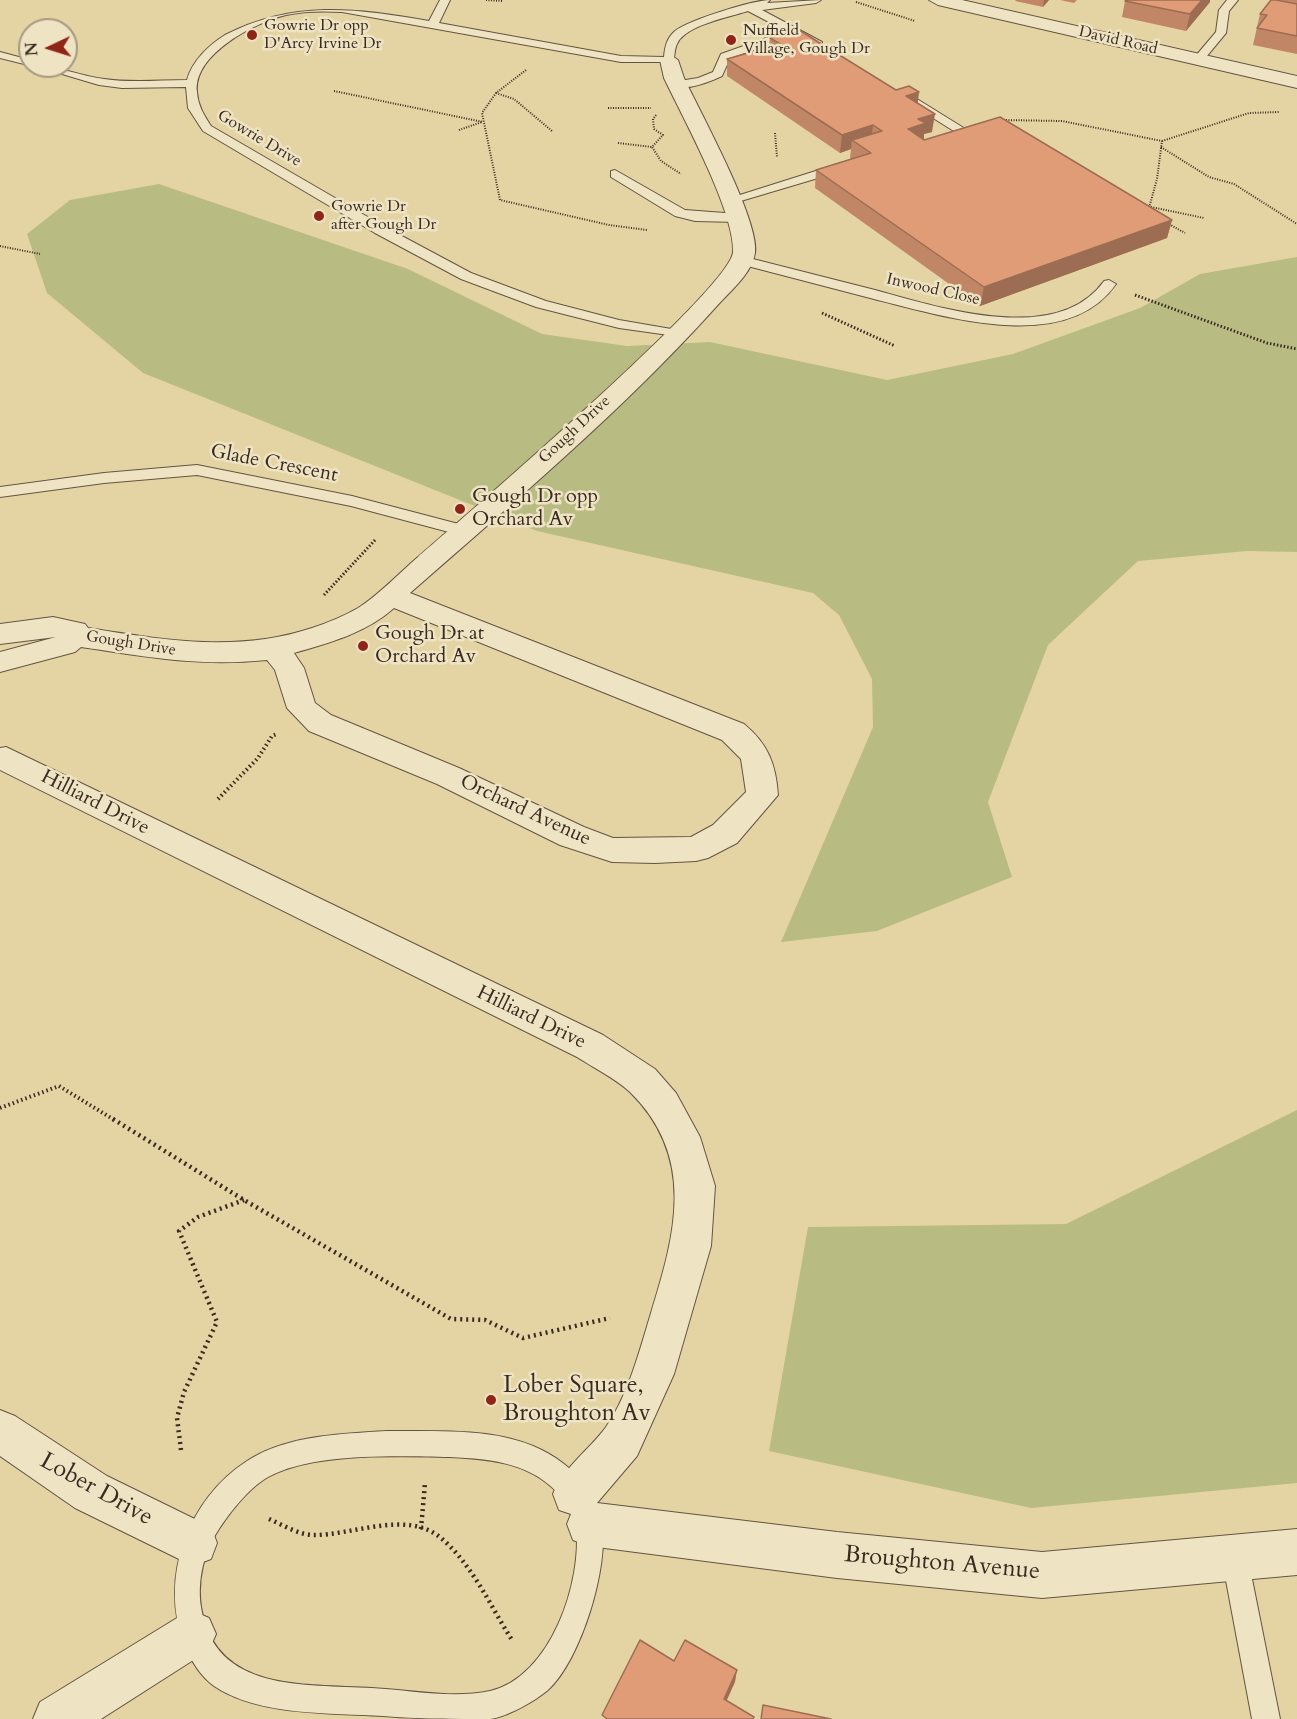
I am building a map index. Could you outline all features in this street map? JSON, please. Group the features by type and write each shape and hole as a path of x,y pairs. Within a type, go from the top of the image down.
{"street":[{"name":"David Road","path":"940,0 1297,82"},
{"path":"669,60 677,84 734,209 744,237 744,254 741,260"},
{"name":"Gough Drive","path":"75,636 185,653 225,654 275,649 325,634 360,618 390,596 464,531 678,334 734,274 741,260"},
{"name":"Orchard Avenue","path":"275,649 289,668 302,708 320,723 448,776 572,836 612,850 696,849 724,834 762,795 762,769 753,748 733,732 390,596"},
{"name":"Gough Drive","path":"0,634 52,627 75,631 75,636"},
{"name":"Gough Drive","path":"0,662 65,645 75,636"},
{"name":"Hilliard Drive","path":"2,754 590,1046 642,1080 663,1104 681,1137 696,1186 691,1246 653,1374 622,1441 582,1509"},
{"name":"Lober Drive","path":"0,1431 91,1492 195,1543"},
{"name":"Broughton Avenue","path":"582,1509 837,1555 1042,1575 1297,1552"},
{"path":"57,1719 193,1634"}],"lane":[{"path":"432,26 446,0"},
{"path":"752,9 765,0"},
{"path":"78,76 122,85 190,83 202,61 217,46 249,27 276,15 298,10 342,9 621,59 669,60 671,44 680,32 752,9 816,0"},
{"path":"1198,60 1221,33 1224,10 1233,0"},
{"path":"752,9 828,50"},
{"path":"677,84 708,79 717,74 725,56 797,32"},
{"path":"0,55 18,60"},
{"name":"Gowrie Drive","path":"190,83 189,95 194,113 207,128 370,224 466,276 541,304 619,324 678,334"},
{"path":"899,93 961,130"},
{"path":"615,174 680,213 694,217 734,209 858,162"},
{"name":"Inwood Close","path":"741,260 962,317 1003,321 1044,319 1075,310 1095,301 1105,293 1109,284"},
{"name":"Glade Crescent","path":"0,492 104,478 197,470 352,501 464,531"},
{"path":"348,1446 478,1446 521,1453 554,1472 582,1509 584,1591 564,1641 539,1680 497,1703 447,1709 380,1702 317,1700 243,1686 214,1668 193,1634 185,1604 186,1575 195,1543 224,1498 259,1468 300,1453 348,1446"},
{"path":"1235,1559 1266,1719"}],"path":[{"path":"486,0 503,1"},
{"path":"334,91 483,122 459,130"},
{"path":"496,93 514,99 552,131"},
{"path":"649,101 651,108"},
{"path":"608,108 651,108 658,113 653,119 654,129 663,135 652,147 618,143"},
{"path":"1000,120 1039,120 1092,127 1162,141 1249,113 1286,113"},
{"path":"1151,207 1162,141"},
{"path":"652,147 661,161 703,189 707,197 694,217"},
{"path":"1161,147 1209,177 1234,184 1297,224"},
{"path":"1155,216 1145,210 1151,207 1204,218"},
{"path":"1165,222 1185,233"},
{"path":"0,246 40,254"},
{"path":"1109,284 1157,304 1266,343 1297,349"},
{"path":"321,598 376,538"},
{"path":"218,799 258,758 272,736 279,733"},
{"path":"0,1108 59,1086 244,1200 451,1319 485,1320 523,1338 610,1317"},
{"path":"181,1450 177,1418 184,1392 217,1322 179,1231 198,1216 244,1200"},
{"path":"421,1529 425,1483"},
{"path":"269,1519 309,1535 346,1534 382,1526 411,1525 440,1537 468,1573 512,1640"}],"green space":[{"path":"159,184 408,269 542,334 627,346 710,342 887,380 1013,354 1140,308 1200,274 1297,257 1297,552 1247,551 1138,561 1048,645 988,802 1012,877 877,931 781,942 873,727 872,679 839,615 813,593 537,531 143,373 47,293 27,234 70,200"},
{"path":"1297,1110 1297,1483 1031,1508 769,1451 808,1227 1066,1224"}],"building":[{"path":"1126,0 1202,0 1190,14"},
{"path":"1271,0 1297,4 1297,36 1257,28 1267,15 1260,14"},
{"path":"799,30 896,90 909,86 919,92 906,96 935,114 918,119 926,123 908,129 924,140 1000,117 1172,220 984,287 816,170 871,153 852,140 882,131 873,125 842,135 727,59 780,44 770,38"},
{"path":"640,1640 674,1661 685,1640 737,1670 724,1699 754,1717 753,1719 607,1719 602,1715"},
{"path":"763,1705 831,1719 761,1719"}],"place":[{"name":"Gowrie Dr opp D'Arcy Irvine Dr","path":"252,35"},
{"name":"Nuffield Village, Gough Dr","path":"731,40"},
{"name":"Gowrie Dr after Gough Dr","path":"319,216"},
{"name":"Gough Dr opp Orchard Av","path":"460,509"},
{"name":"Gough Dr at Orchard Av","path":"363,646"},
{"name":"Lober Square, Broughton Av","path":"491,1400"}]}
